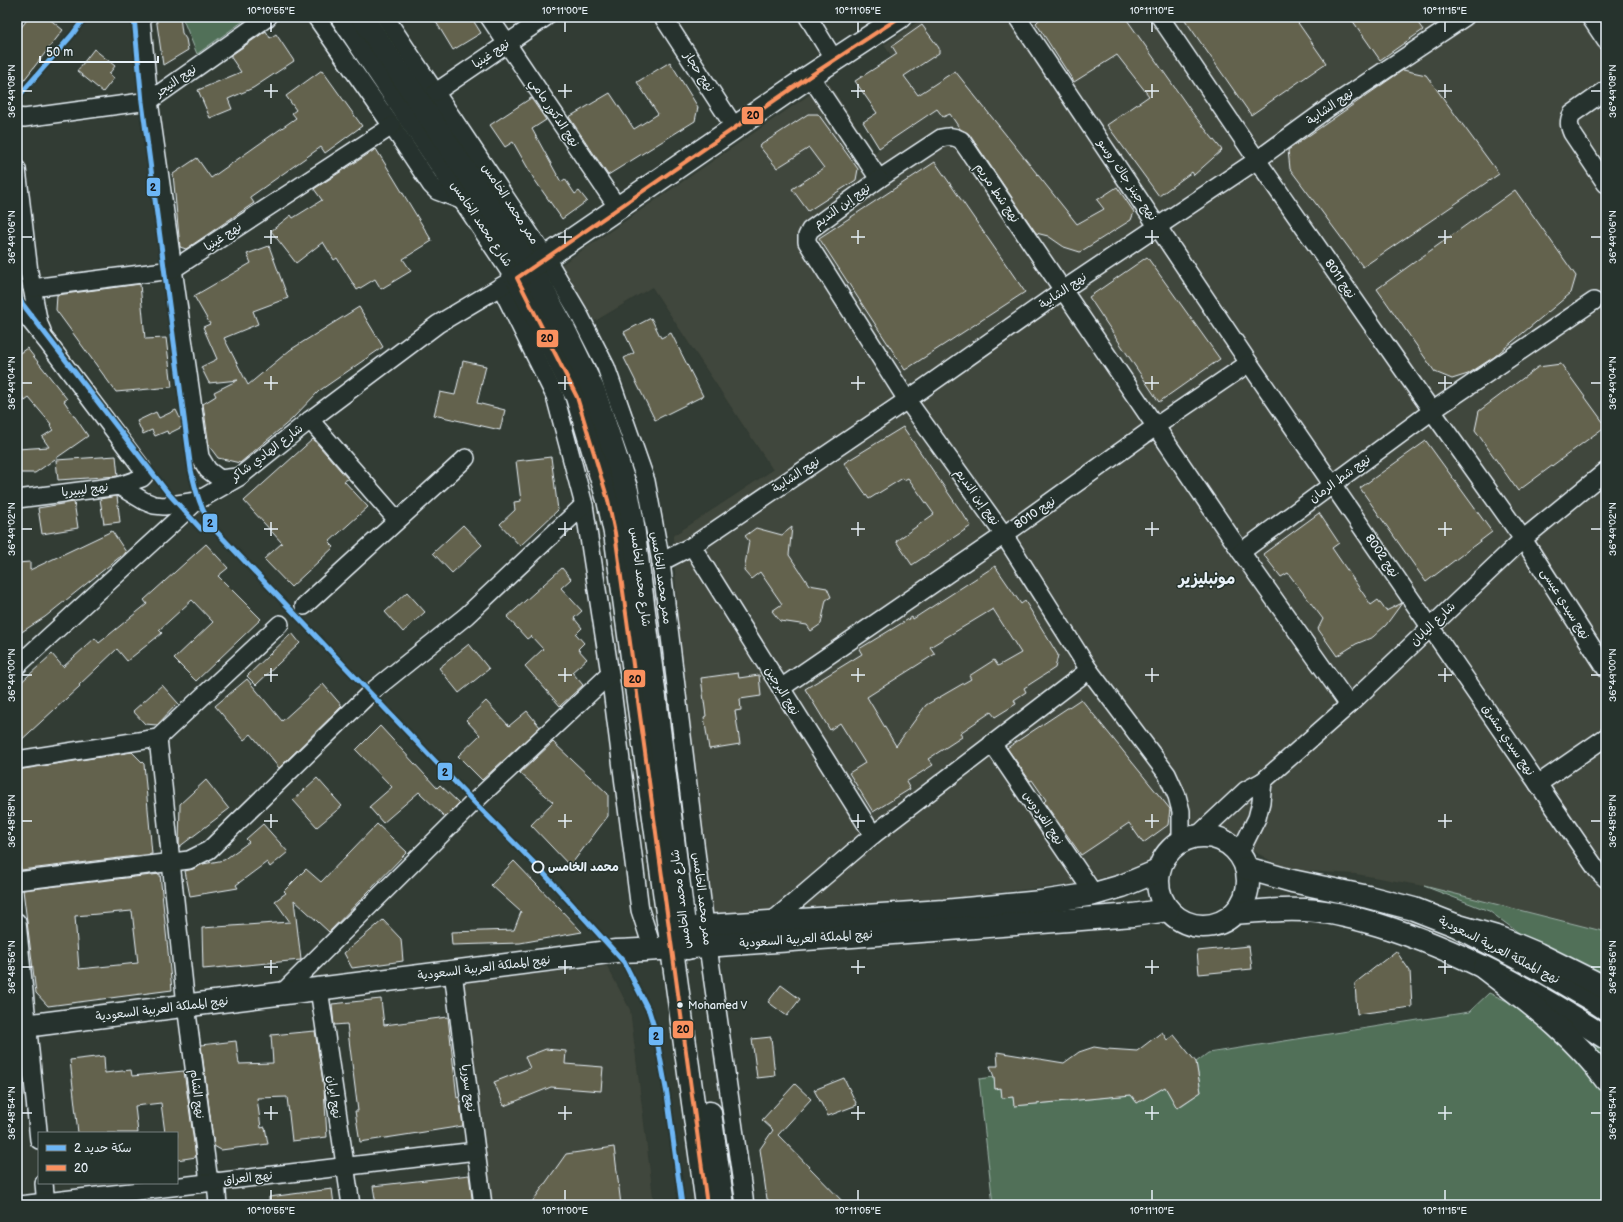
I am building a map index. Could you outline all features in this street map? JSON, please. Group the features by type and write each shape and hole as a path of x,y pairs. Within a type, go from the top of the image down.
{"main road":[{"name":"شارع محمد الخامس","path":"342,17 466,202 524,273 563,327 594,391 628,491 683,940 723,1205"},
{"name":"شارع محمد الخامس","path":"362,17 524,273"},
{"path":"524,273 810,76 900,17"},
{"name":"نهج المملكة العربية السعودية","path":"23,1026 616,951 683,940 771,922 1041,902 1094,894 1122,886 1158,871 1158,885 1161,898 1168,910 1175,917 1194,925 1205,926 1216,924 1226,920 1235,913 1243,903 1247,892 1248,880 1243,861 1231,845 1221,839 1209,836 1189,838"},
{"path":"1158,871 1163,859 1170,849 1189,838"},
{"name":"نهج المملكة العربية السعودية","path":"1243,861 1292,881 1368,897 1414,909 1455,924 1541,970 1606,1009"},
{"name":"نهج المملكة العربية السعودية","path":"1235,913 1290,909 1317,911 1358,919 1400,932 1440,947 1528,990 1606,1038"},
{"name":"نهج المملكة العربية السعودية","path":"683,940 930,931 1133,915 1168,910"},
{"path":"1455,924 1500,938 1538,954 1606,988"},
{"name":"شارع محمد الخامس","path":"683,940 707,1205"},
{"path":"1484,968 1549,1019 1572,1040 1606,1080"}],"street":[{"path":"141,17 149,101 200,457 208,470 220,479 239,476"},
{"name":"نهج النيجر","path":"19,120 149,101 268,17"},
{"path":"316,17 431,185 437,192 466,202"},
{"name":"ممر محمد الخامس","path":"385,17 436,92 524,273 578,312 606,367 646,481 661,562 683,940 745,1205"},
{"name":"نهج الدكتور مامي","path":"490,17 618,208"},
{"name":"نهج غينيا","path":"436,92 546,17"},
{"name":"نهج حجاز","path":"663,17 735,128"},
{"path":"808,17 835,61"},
{"name":"نهج جينز جاك روسو","path":"1017,17 1249,363 1333,484"},
{"name":"نهج 8011","path":"1160,17 1257,160 1523,539"},
{"name":"نهج الشابية","path":"661,562 692,546 907,400 1063,290 1257,160 1327,109 1464,17"},
{"path":"1590,17 1606,41"},
{"path":"810,76 879,179"},
{"path":"1606,90 1572,114 1569,120 1572,133 1606,184"},
{"name":"نهج غينيا","path":"32,288 172,270 392,126"},
{"name":"نهج شط مريم","path":"879,179 941,138 949,136 961,140 1155,428 1241,552"},
{"path":"17,169 32,288 39,324 48,343"},
{"name":"نهج إبن النديم","path":"879,179 810,230 807,236 807,242 907,400 1004,535 1089,670 1167,774 1177,796 1189,838"},
{"name":"شارع الهادي شاكر","path":"17,666 197,501 239,476 310,420 438,324 524,273"},
{"name":"شارع محمد الخامس","path":"524,273 584,505 610,674 640,910 683,940"},
{"name":"نهج شط الرمان","path":"1241,552 1432,411 1594,301"},
{"path":"17,304 142,468 144,476 142,478 119,486"},
{"name":"نهج 8010","path":"781,688 1004,535 1249,363"},
{"path":"310,420 397,520"},
{"path":"304,606 466,458"},
{"name":"شارع اليابان","path":"1189,838 1246,790 1263,781 1349,705 1523,539 1604,478"},
{"name":"نهج 8002","path":"1333,484 1431,627"},
{"name":"نهج ليبيريا","path":"17,498 119,486 144,501 154,505 164,506 197,501"},
{"path":"17,881 189,860 209,850 370,693 466,616 584,505"},
{"name":"نهج سيدي عيسى","path":"1523,539 1606,669"},
{"name":"نهج البرجين","path":"692,546 873,835"},
{"path":"1241,552 1349,705"},
{"path":"17,760 158,738 280,624"},
{"name":"نهج سيدي مشرق","path":"1431,627 1538,784 1606,737"},
{"path":"771,922 873,835 1089,670"},
{"path":"281,994 474,802 610,674"},
{"name":"نهج الشام","path":"158,738 186,1005 212,1182 218,1205"},
{"name":"نهج الفردوس","path":"992,743 1094,894"},
{"path":"1243,861 1257,818 1261,802 1263,781"},
{"path":"1538,784 1597,870 1606,879"},
{"path":"17,922 23,1026 38,1133"},
{"name":"نهج سوريا","path":"453,972 483,1205"},
{"name":"نهج ايران","path":"319,989 344,1167 351,1205"},
{"name":"نهج العراق","path":"20,1205 476,1151"},
{"path":"44,1184 46,1203"}],"shaded area":[{"path":"925,17 1606,17 1606,932 1424,886 1356,874 1287,870 1222,833 1194,831 1170,838 1157,858 1142,868 1077,884 928,900 812,906 758,912 708,915 683,714 673,536 773,470 652,287 595,321 561,265 828,82 875,154 879,148 931,113 884,45"},
{"path":"607,966 630,1010 654,1205 490,1205 461,982"}],"green space":[{"path":"182,17 249,17 197,54"},
{"path":"1424,886 1606,932 1606,997 1489,911"},
{"path":"1489,993 1572,1030 1606,1053 1606,1205 993,1205 979,1079 994,1077 995,1089 1001,1088 1002,1098 1013,1097 1014,1106 1131,1095 1137,1103 1165,1087 1178,1108 1201,1092 1196,1062 1208,1053 1469,1012"}],"building":[{"path":"29,17 47,17 63,30 17,89 17,33"},
{"path":"156,17 180,17 182,33 186,39 188,50 163,65"},
{"path":"433,17 471,17 481,33 453,50"},
{"path":"1042,17 1125,17 1194,115 1222,150 1194,175 1192,172 1159,196 1107,125 1149,96 1117,55 1074,82 1036,23"},
{"path":"1183,17 1294,17 1326,63 1251,115"},
{"path":"1350,17 1414,17 1423,30 1380,60"},
{"path":"922,25 939,48 939,53 904,76 918,95 955,71 1077,224 1104,209 1097,200 1117,187 1134,212 1131,220 1080,252 1064,247 1048,236 1036,233 969,134 960,129 950,114 943,117 937,109 879,148 863,122 877,113 855,81 897,54 892,46"},
{"path":"266,31 270,38 276,34 294,61 253,88 228,99 232,109 210,118 198,90 241,72 230,56"},
{"path":"94,49 115,66 109,74 114,78 103,92 77,71"},
{"path":"670,62 698,107 695,121 608,175 569,117 610,93 634,129 658,114 637,82"},
{"path":"322,70 362,126 325,153 321,147 250,197 254,203 186,249 180,247 173,174 197,158 211,178 296,118 292,113 296,110 286,96"},
{"path":"1403,70 1426,75 1499,174 1363,267 1290,169 1288,150"},
{"path":"531,98 546,120 532,129 561,182 565,179 575,194 579,191 587,201 562,219 534,179 513,142 505,147 490,125"},
{"path":"808,114 818,114 858,169 856,180 808,211 792,189 824,168 809,148 777,168 759,146"},
{"path":"376,149 432,241 403,259 411,271 381,289 375,279 357,290 337,258 334,260 323,242 296,263 271,231 291,215 293,218 322,200 314,189"},
{"path":"935,162 1025,292 905,370 819,238"},
{"path":"1515,190 1576,276 1571,293 1494,357 1468,374 1452,379 1435,372 1377,289"},
{"path":"269,246 288,298 253,311 258,324 224,338 248,385 290,350 359,307 383,347 319,391 291,420 240,463 218,458 209,446 203,404 216,396 214,392 238,380 209,383 201,367 217,359 203,327 210,324 194,296 251,263 247,254"},
{"path":"1147,257 1220,359 1159,402 1089,297"},
{"path":"140,284 145,339 166,338 172,387 116,392 56,310 57,295"},
{"path":"651,318 661,338 671,333 703,396 655,420 624,358 634,353 624,332"},
{"path":"27,348 67,399 64,401 88,436 35,473 17,473 17,449 49,447 42,437 53,430 50,425 51,424 29,398 25,401 17,389 17,355"},
{"path":"463,361 486,366 477,403 505,410 500,430 434,415 440,392 455,395"},
{"path":"1561,364 1606,426 1518,491 1475,430 1479,411 1538,367"},
{"path":"176,410 184,426 168,434 167,431 155,436 152,430 143,434 137,421 156,412 159,418"},
{"path":"903,427 971,526 912,565 896,541 934,514 908,478 904,480 903,478 869,499 844,463"},
{"path":"313,439 348,479 344,481 368,507 329,542 334,547 291,587 264,559 282,543 244,501"},
{"path":"1426,441 1492,532 1426,582 1360,488"},
{"path":"116,456 118,476 58,480 56,460"},
{"path":"551,457 558,510 520,546 500,524 515,510 514,502 521,501 516,461"},
{"path":"117,496 120,522 104,524 100,499"},
{"path":"74,502 78,528 42,534 38,508"},
{"path":"1319,513 1339,543 1332,548 1371,605 1378,600 1386,611 1402,603 1386,625 1373,637 1356,644 1337,656 1318,629 1323,619 1288,573 1281,577 1263,554"},
{"path":"463,525 482,545 452,573 433,553"},
{"path":"792,527 789,555 809,585 827,588 831,597 826,600 821,624 811,631 807,625 780,621 772,611 782,604 760,572 751,579 744,571 749,541 745,536 756,528 782,535"},
{"path":"112,531 126,552 45,617 17,635 17,563 30,562 30,570"},
{"path":"206,544 228,568 218,576 261,619 196,681 174,659 213,622 192,600 159,630 162,633 127,661 117,649 79,685 80,686 17,744 17,686 52,654 63,667 95,638 99,643 147,604 144,600"},
{"path":"995,566 1021,604 1025,601 1058,655 1055,668 1024,688 1026,692 1014,700 1016,704 995,717 991,712 960,733 962,737 928,759 933,765 906,782 910,789 873,812 849,773 865,763 840,723 830,730 805,689 862,654 859,649 912,617 913,619","holes":["993,609 1021,653 998,666 994,660 969,676 971,679 926,705 896,746 867,697 935,654 930,647"]},
{"path":"562,568 571,579 561,588 582,611 574,618 582,628 576,634 584,643 578,649 587,659 572,672 583,685 560,706 525,666 543,649 531,636 527,639 507,617"},
{"path":"407,592 425,612 403,632 385,612"},
{"path":"292,633 300,643 256,685 247,676"},
{"path":"469,644 489,669 459,693 439,668"},
{"path":"738,673 739,678 759,675 761,696 740,699 741,710 735,711 740,744 709,749 704,717 706,716 701,678"},
{"path":"247,679 282,721 323,684 342,706 279,768 251,734 244,740 215,706"},
{"path":"162,685 178,703 157,725 145,724 133,711"},
{"path":"1081,699 1170,809 1168,825 1143,843 1129,823 1081,855 1044,802 1046,800 1032,780 1030,781 1007,748"},
{"path":"486,701 509,726 527,711 540,727 482,780 458,756 480,735 466,720"},
{"path":"380,726 437,788 440,785 459,803 445,817 419,792 383,823 369,807 392,787 356,750"},
{"path":"553,742 608,794 608,816 570,866 531,825 553,802 520,773"},
{"path":"132,752 144,764 152,854 21,870 17,845 17,770"},
{"path":"317,778 342,806 317,827 293,800"},
{"path":"206,780 229,809 179,847 180,804"},
{"path":"263,824 288,852 270,867 267,862 236,885 238,888 190,896 185,871 203,864 224,860 249,842 246,839"},
{"path":"377,824 407,852 329,932 294,900 301,960 203,969 202,928 290,922 275,901 286,893 284,891 306,869 321,882"},
{"path":"514,861 582,932 520,943 452,945 451,932 514,930 521,912 491,885"},
{"path":"160,874 172,990 48,1006 36,993 23,890","holes":["132,911 138,963 79,969 75,916"]},
{"path":"383,920 401,939 403,961 352,968 344,953"},
{"path":"1249,946 1252,969 1199,974 1197,951"},
{"path":"1396,951 1410,971 1412,1007 1357,1014 1355,983"},
{"path":"781,985 800,999 787,1016 768,1002"},
{"path":"381,999 384,1025 448,1017 457,1098 459,1097 463,1126 360,1142 355,1111 358,1111 347,1024 334,1025 332,1004"},
{"path":"315,1031 324,1088 327,1137 292,1141 287,1097 257,1098 261,1128 265,1127 268,1144 221,1150 214,1146 201,1045 236,1041 239,1064 273,1063 271,1035"},
{"path":"1162,1032 1167,1040 1174,1035 1196,1062 1201,1092 1177,1108 1165,1087 1137,1103 1131,1095 1014,1106 1013,1097 1002,1098 1001,1088 995,1089 994,1077 990,1066 998,1066 997,1052 1064,1063 1079,1052 1094,1047 1137,1051"},
{"path":"771,1037 775,1076 757,1078 752,1039"},
{"path":"546,1049 566,1051 565,1064 603,1067 601,1091 551,1087 504,1106 494,1082 530,1068 525,1057"},
{"path":"104,1056 105,1073 131,1070 132,1076 184,1071 196,1157 178,1160 178,1132 165,1132 161,1103 135,1106 138,1132 78,1132 70,1060"},
{"path":"844,1078 857,1105 828,1116 814,1090"},
{"path":"795,1084 811,1099 778,1135 846,1205 776,1205 767,1199 760,1149 773,1130 762,1120"},
{"path":"614,1147 621,1205 530,1205 566,1154"},
{"path":"469,1175 473,1205 376,1205 373,1186"},
{"path":"332,1189 334,1205 269,1205 269,1197"}],"rail line":[{"name":"2","path":"17,98 72,35 85,17"},
{"name":"2","path":"134,17 142,102 191,470 197,494 206,516 215,530 474,802 538,867 624,962 649,1011 655,1030 667,1094 682,1205"},
{"name":"2","path":"17,292 21,302 167,492 201,529"}],"transit line":[{"name":"20","path":"707,1205 615,533 608,500 577,397 517,278 810,76 900,17"}],"place":[{"name":"محمد الخامس","path":"538,867"},
{"name":"Mohamed V","path":"680,1005"}],"district":[{"name":"مونبليزير","path":"1207,579"}]}
